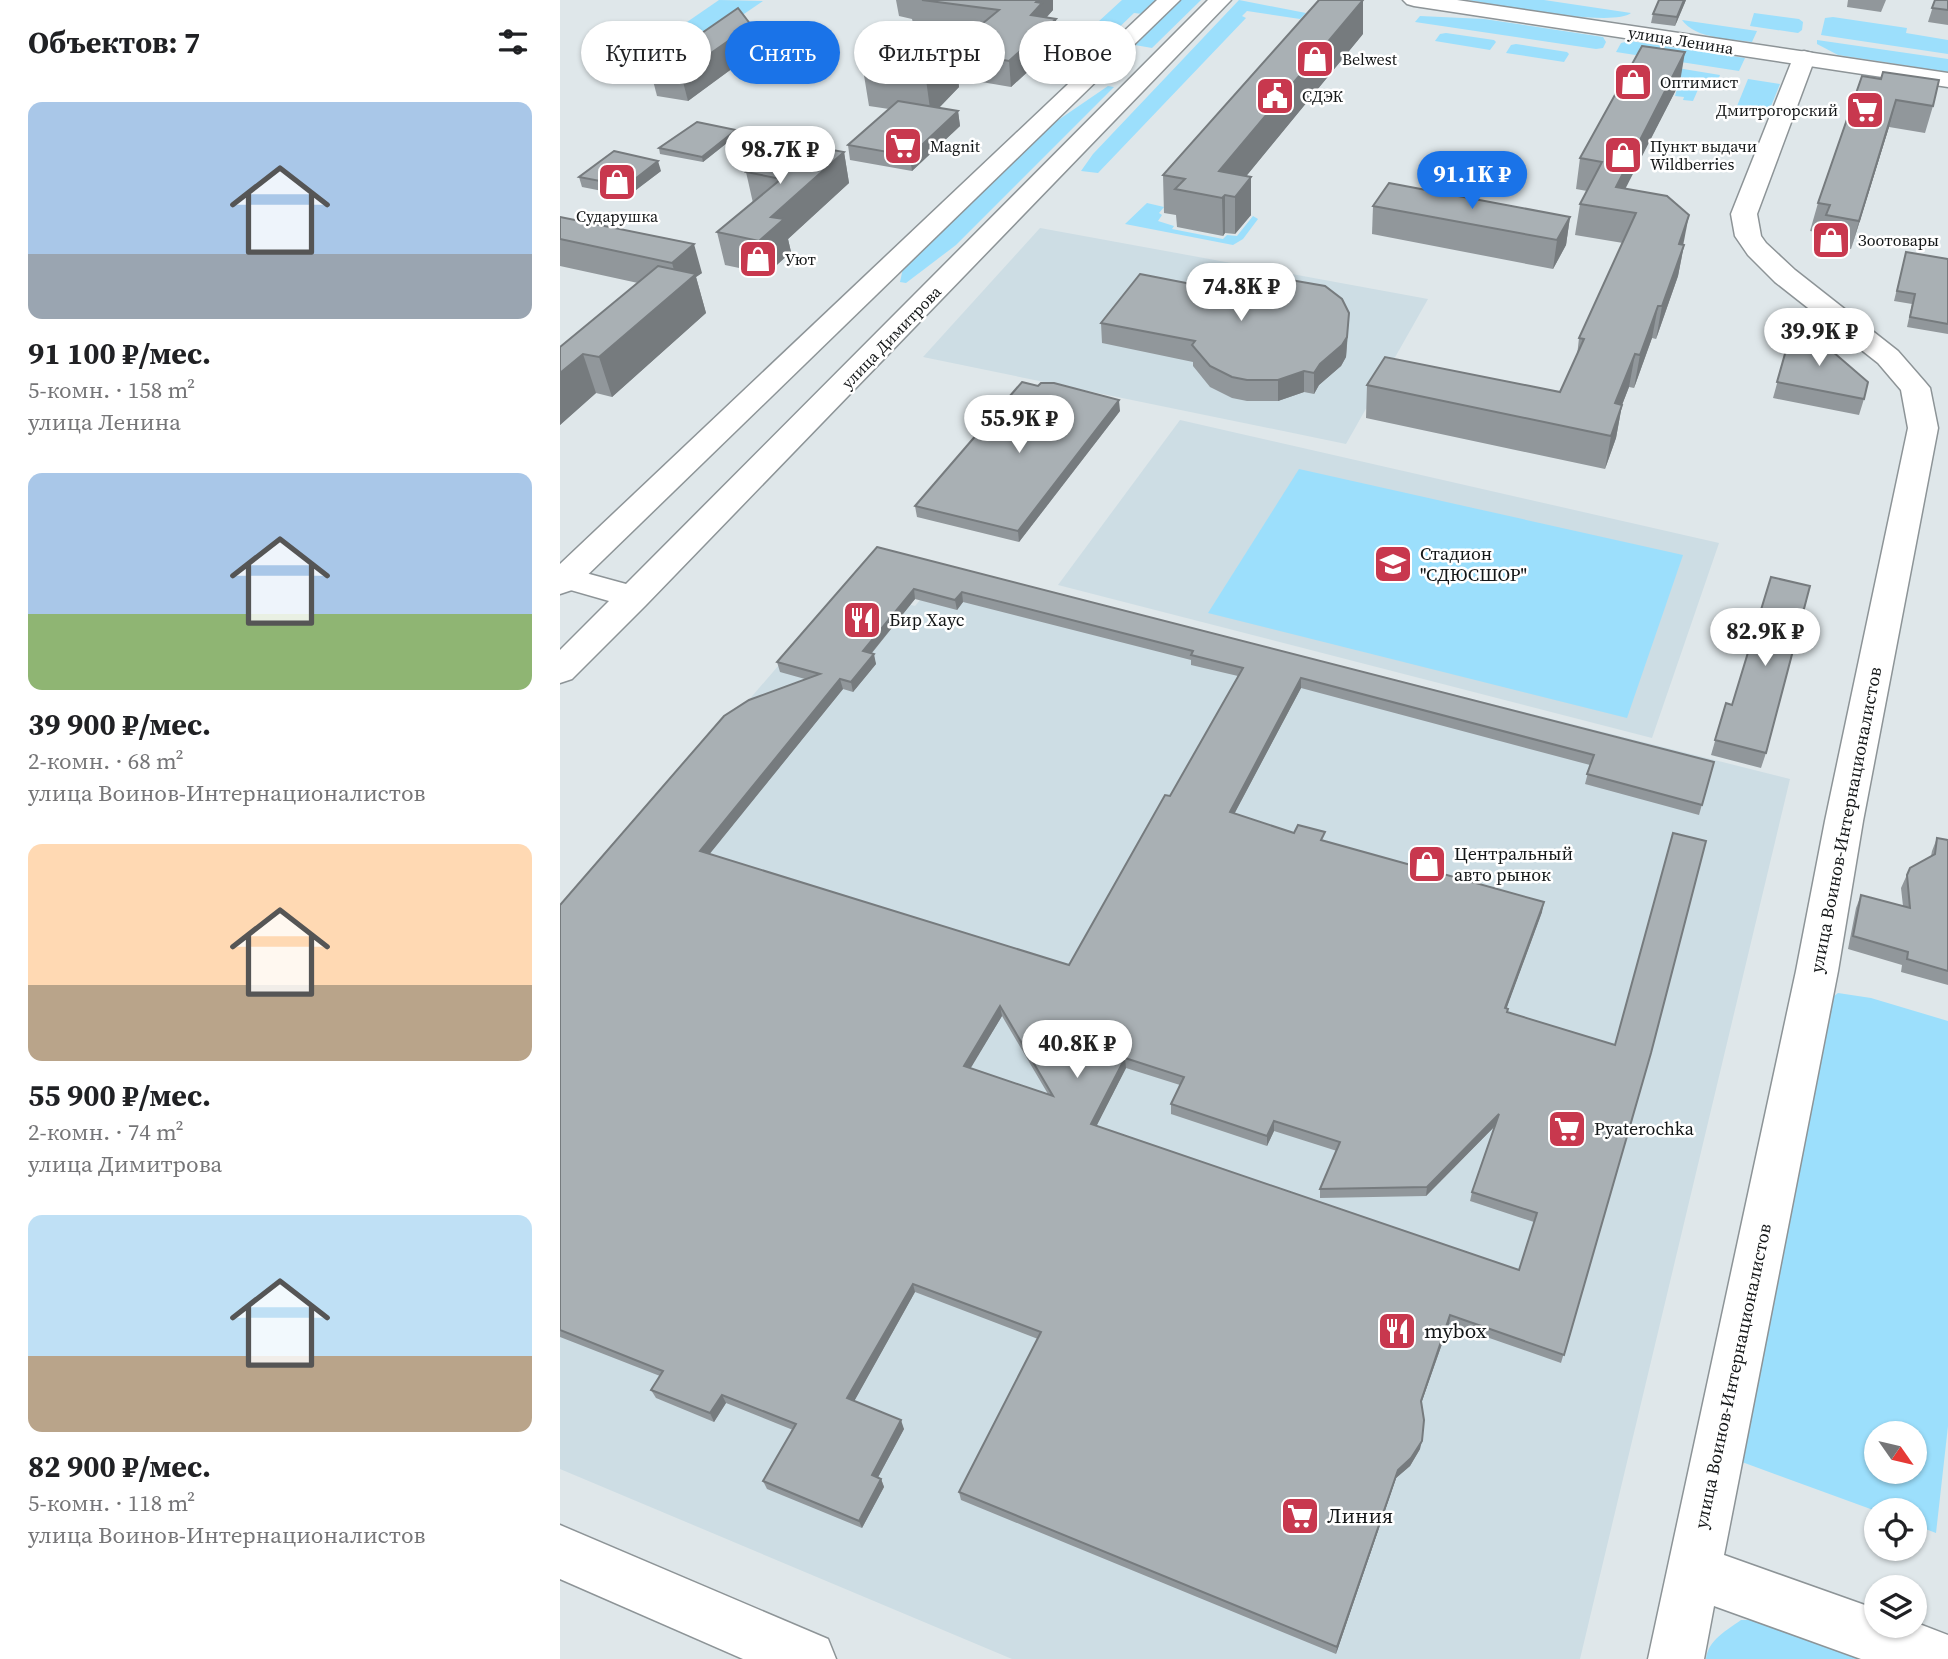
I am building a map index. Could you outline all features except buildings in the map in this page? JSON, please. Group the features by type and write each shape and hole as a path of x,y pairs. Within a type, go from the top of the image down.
{"street":[{"path":"562,579 1169,0"},
{"name":"улица Димитрова","path":"560,671 1220,0"},
{"name":"улица Ленина","path":"1414,0 1948,80"},
{"name":"улица Воинов-Интернационалистов","path":"1676,1659 1817,971 1844,821 1923,428 1915,388 1888,358 1785,276 1757,249 1748,236 1744,214 1804,58"},
{"path":"562,579 634,597"},
{"path":"560,1552 808,1659"},
{"path":"1692,1571 1939,1659"}],"shaded area":[{"path":"719,0 763,1 734,21 725,21 725,27 711,36 711,21 688,21"},
{"path":"1122,0 1158,0 1143,14 1134,13 1126,21 1099,21"},
{"path":"1179,0 1201,0 1152,48 1136,45 1136,42"},
{"path":"1239,0 1306,13 1300,19 1247,11 1242,16 1246,18 1098,173 1081,171 1093,154"},
{"path":"1467,0 1544,0 1631,13 1620,17 1578,17"},
{"path":"1754,13 1799,19 1803,22 1802,30 1798,33 1750,26"},
{"path":"1420,16 1484,19 1603,37 1606,42 1603,48 1596,49 1415,22"},
{"path":"1825,18 1907,28 1906,33 1948,40 1948,54 1821,35"},
{"path":"1682,20 1757,31 1752,42 1724,39 1696,31"},
{"path":"1440,34 1496,42 1490,50 1435,41"},
{"path":"1817,40 1948,59 1948,72 1838,55 1817,44"},
{"path":"1630,41 1745,58 1739,71 1616,52 1621,43"},
{"path":"1511,45 1569,54 1564,62 1506,53"},
{"path":"1659,65 1720,75 1718,80 1703,78 1693,101 1683,100 1684,97 1675,96 1679,82"},
{"path":"1748,79 1780,84 1767,116 1735,111"},
{"path":"1108,86 1114,87 956,245 906,283 900,282 903,268 1048,127"},
{"path":"1147,203 1164,207 1159,213 1162,215 1158,221 1174,226 1172,229 1223,239 1227,235 1237,236 1253,216 1258,219 1243,239 1233,245 1125,224"},
{"path":"1040,228 1428,299 1346,444 923,357"},
{"name":"Стадион \"СДЮСШОР\"","path":"1180,420 1719,543 1652,738 1058,585"},
{"path":"1299,469 1683,555 1627,718 1208,613"},
{"path":"947,567 1790,779 1580,1659 1012,1659 560,1469 560,920 845,588 915,606"},
{"path":"1838,993 1871,998 1948,1021 1948,1426 1936,1533 1927,1530 1927,1498 1864,1498 1864,1507 1742,1462 1830,999"},
{"path":"1741,1620 1773,1620 1877,1659 1706,1659 1714,1641"}],"place":[{"name":"Belwest","path":"1315,59"},
{"name":"Оптимист","path":"1633,82"},
{"name":"СДЭК","path":"1275,96"},
{"name":"Дмитрогорский","path":"1865,110"},
{"name":"Magnit","path":"903,146"},
{"name":"Пункт выдачи Wildberries","path":"1623,155"},
{"name":"Сударушка","path":"617,182"},
{"name":"Зоотовары","path":"1831,240"},
{"name":"Уют","path":"758,259"},
{"name":"Стадион \"СДЮСШОР\"","path":"1393,564"},
{"name":"Бир Хаус","path":"862,620"},
{"name":"Центральный авто рынок","path":"1427,864"},
{"name":"Pyaterochka","path":"1567,1129"},
{"name":"mybox","path":"1397,1331"},
{"name":"Линия","path":"1300,1516"}]}
